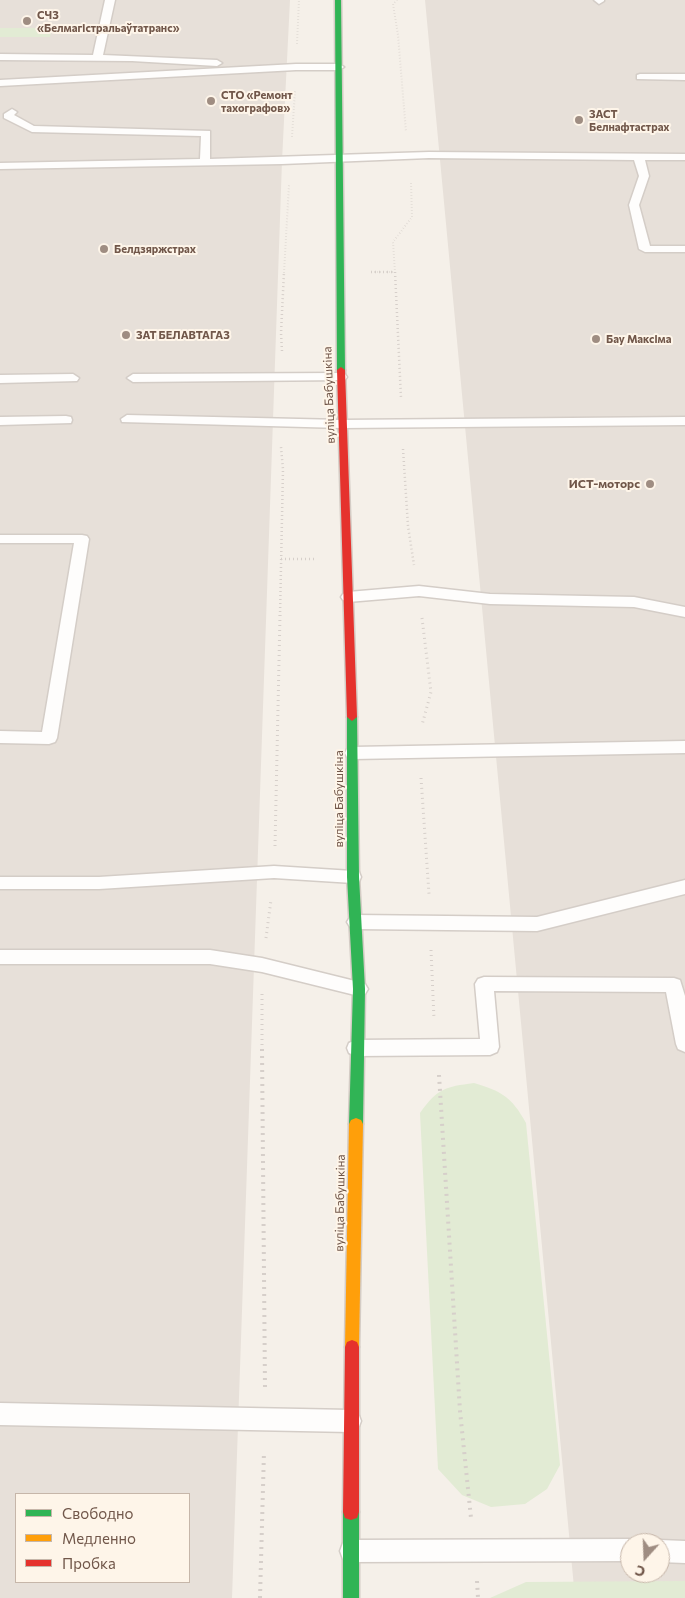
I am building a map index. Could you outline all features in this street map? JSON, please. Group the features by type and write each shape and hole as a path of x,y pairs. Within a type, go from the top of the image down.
{"street":[{"name":"вуліца Бабушкіна","path":"338,0 341,377 346,471 353,753 353,877 359,989 356,1048 350,1420 351,1598"}],"lane":[{"path":"97,58 110,0"},
{"path":"0,57 132,58 296,67"},
{"path":"0,83 296,67 339,67"},
{"path":"640,77 685,77"},
{"path":"12,112 8,116 32,129 206,133 205,162"},
{"path":"0,166 408,156 685,157"},
{"path":"639,157 644,176 634,205 645,249 685,249"},
{"path":"133,378 341,377"},
{"path":"0,378 73,378"},
{"path":"127,419 342,424 685,421"},
{"path":"0,421 66,420"},
{"path":"0,539 82,539 49,738 0,737"},
{"path":"348,596 419,591 490,599 634,602 685,612"},
{"path":"353,753 685,747"},
{"path":"0,883 99,883 274,872 353,877"},
{"path":"356,922 537,924 685,886"},
{"path":"0,956 210,957 262,965 359,989"},
{"path":"356,1048 490,1047 484,984 674,985 685,1044"},
{"path":"0,1414 350,1420"},
{"path":"351,1551 620,1550"},
{"path":"670,1551 685,1552"}],"path":[{"path":"283,377 281,332 299,0"},
{"path":"397,0 393,4 398,37 399,71 412,217 394,242 403,471 408,526 419,591 431,692 420,734 420,751 430,922 432,997 437,1047 460,1412 478,1598"},
{"path":"260,1598 265,1419 262,965 274,872 283,469 280,422"}],"shaded area":[{"path":"0,0 290,0 282,161 232,1598 0,1598"},
{"path":"425,0 685,0 685,1598 575,1598"}],"green space":[{"path":"0,28 52,28 50,37 0,37"},
{"path":"474,1083 505,1096 516,1107 526,1123 560,1465 547,1489 525,1504 491,1507 462,1495 438,1469 420,1113 432,1098 443,1090"},
{"path":"670,1581 685,1581 685,1598 490,1598 526,1582 670,1583"}],"traffic: fast":[{"path":"338,0 341,370"},
{"path":"352,717 353,877 359,989 356,1124"},
{"path":"351,1512 351,1598"}],"traffic: slow":[{"path":"352,1347 356,1124"}],"traffic: jam":[{"path":"341,370 352,717"},
{"path":"351,1512 352,1347"}],"place":[{"name":"СЧЗ «Белмагістральаўтатранс»","path":"27,21"},
{"name":"СТО «Ремонт тахографов»","path":"211,101"},
{"name":"ЗАСТ Белнафтастрах","path":"579,120"},
{"name":"Белдзяржстрах","path":"104,249"},
{"name":"ЗАТ БЕЛАВТАГАЗ","path":"126,335"},
{"name":"Бау Максіма","path":"596,339"},
{"name":"ИСТ-моторс","path":"650,484"}]}
